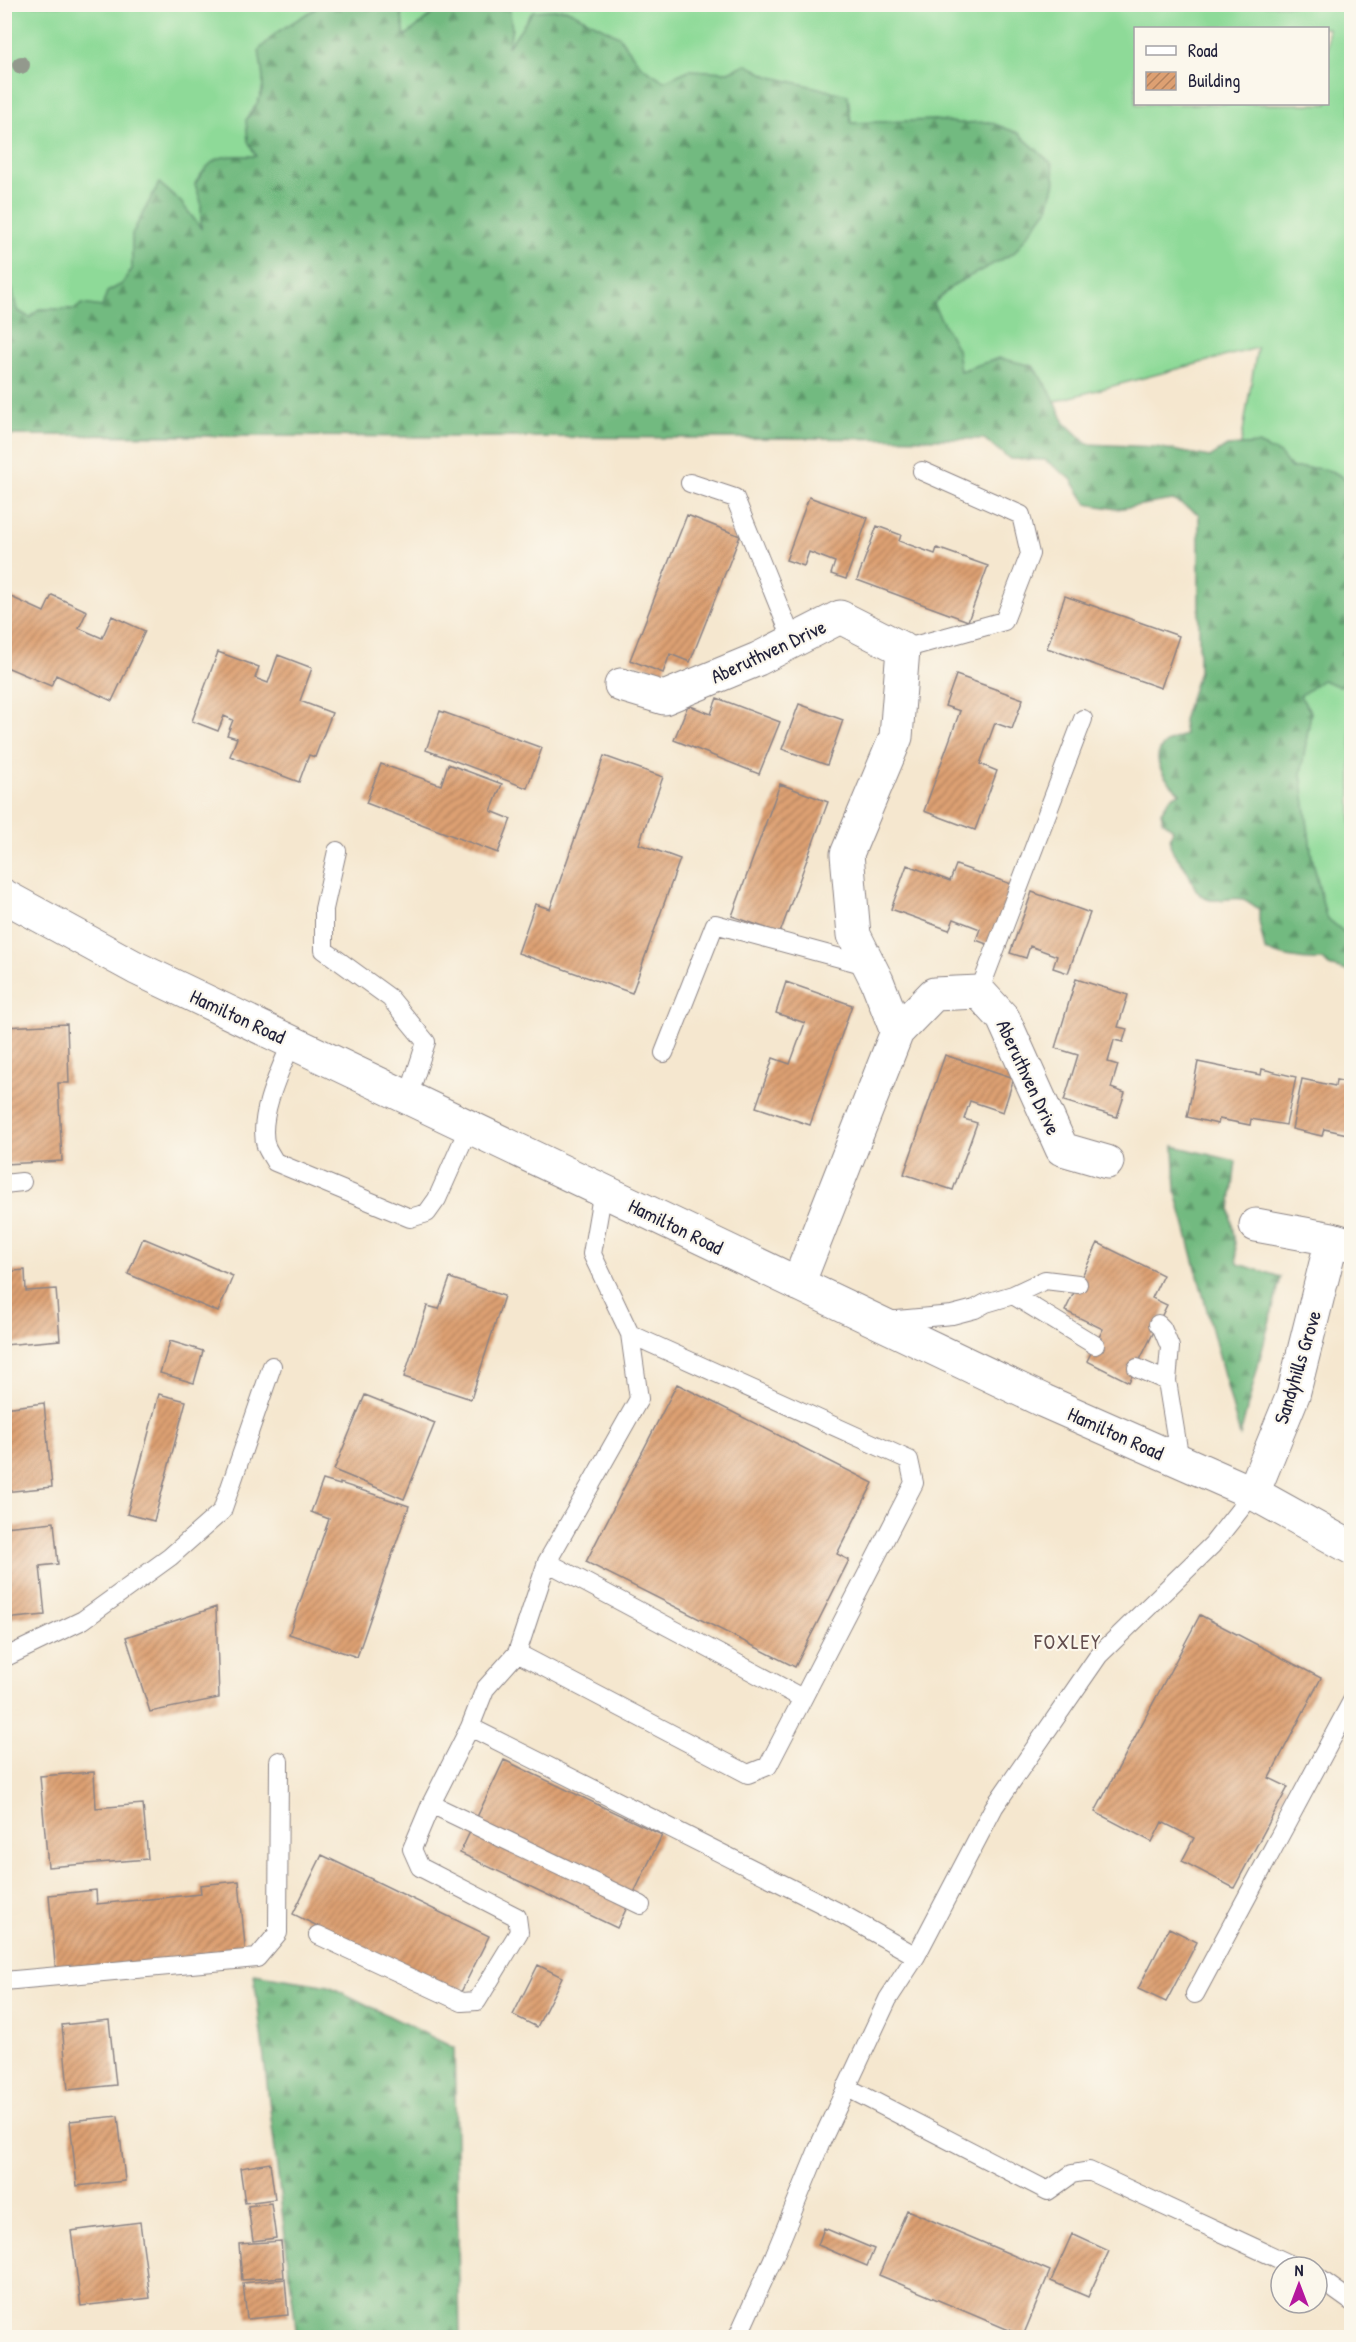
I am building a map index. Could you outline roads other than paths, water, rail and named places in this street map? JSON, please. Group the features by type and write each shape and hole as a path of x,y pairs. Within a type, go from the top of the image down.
{"street":[{"name":"Aberuthven Drive","path":"621,685 664,698 758,659 840,617 903,649"},
{"path":"897,1032 870,966 854,935 847,854 896,736 903,649"},
{"name":"Hamilton Road","path":"4,896 136,968 1044,1401 1252,1493 1352,1548"},
{"name":"Aberuthven Drive","path":"979,992 1003,1018 1062,1149 1107,1162"},
{"path":"798,1284 897,1032 934,994 979,992"},
{"name":"Sandyhills Grove","path":"1252,1493 1293,1395 1342,1242 1256,1224"}],"lane":[{"path":"903,649 1004,621 1030,554 1021,515 922,471"},
{"path":"690,483 735,498 793,641"},
{"path":"979,992 1083,718"},
{"path":"337,851 324,909 324,950 390,999 426,1042 408,1098"},
{"path":"664,1053 715,924 870,966"},
{"path":"291,1042 276,1080 264,1123 266,1145 275,1162 410,1218 427,1213 432,1206 469,1127"},
{"path":"318,1935 462,2002 477,2001 519,1932 517,1917 420,1867 412,1849 431,1804 470,1727 485,1689 517,1653 547,1562 639,1399 630,1334 592,1254 603,1190"},
{"path":"878,1322 952,1315 1013,1295 1045,1280 1078,1284"},
{"path":"1013,1295 1095,1345"},
{"path":"1158,1324 1170,1347 1167,1381 1180,1461"},
{"path":"517,1653 748,1774 768,1766 914,1483 909,1460 630,1334"},
{"path":"4,1658 84,1620 170,1557 222,1511 272,1366"},
{"path":"1137,1368 1167,1381"},
{"path":"737,2337 773,2259 821,2142 888,1999 916,1956 994,1807 1099,1655 1212,1545 1252,1493"},
{"path":"547,1562 802,1698"},
{"path":"1195,1994 1352,1701"},
{"path":"470,1727 840,1913 916,1956"},
{"path":"4,1981 257,1958 278,1933 279,1761"},
{"path":"431,1804 641,1905"},
{"path":"846,2087 1048,2191 1072,2174 1089,2171 1270,2255"},
{"path":"1329,2286 1352,2302"}],"district":[{"name":"FOXLEY","path":"1068,1641"}]}
